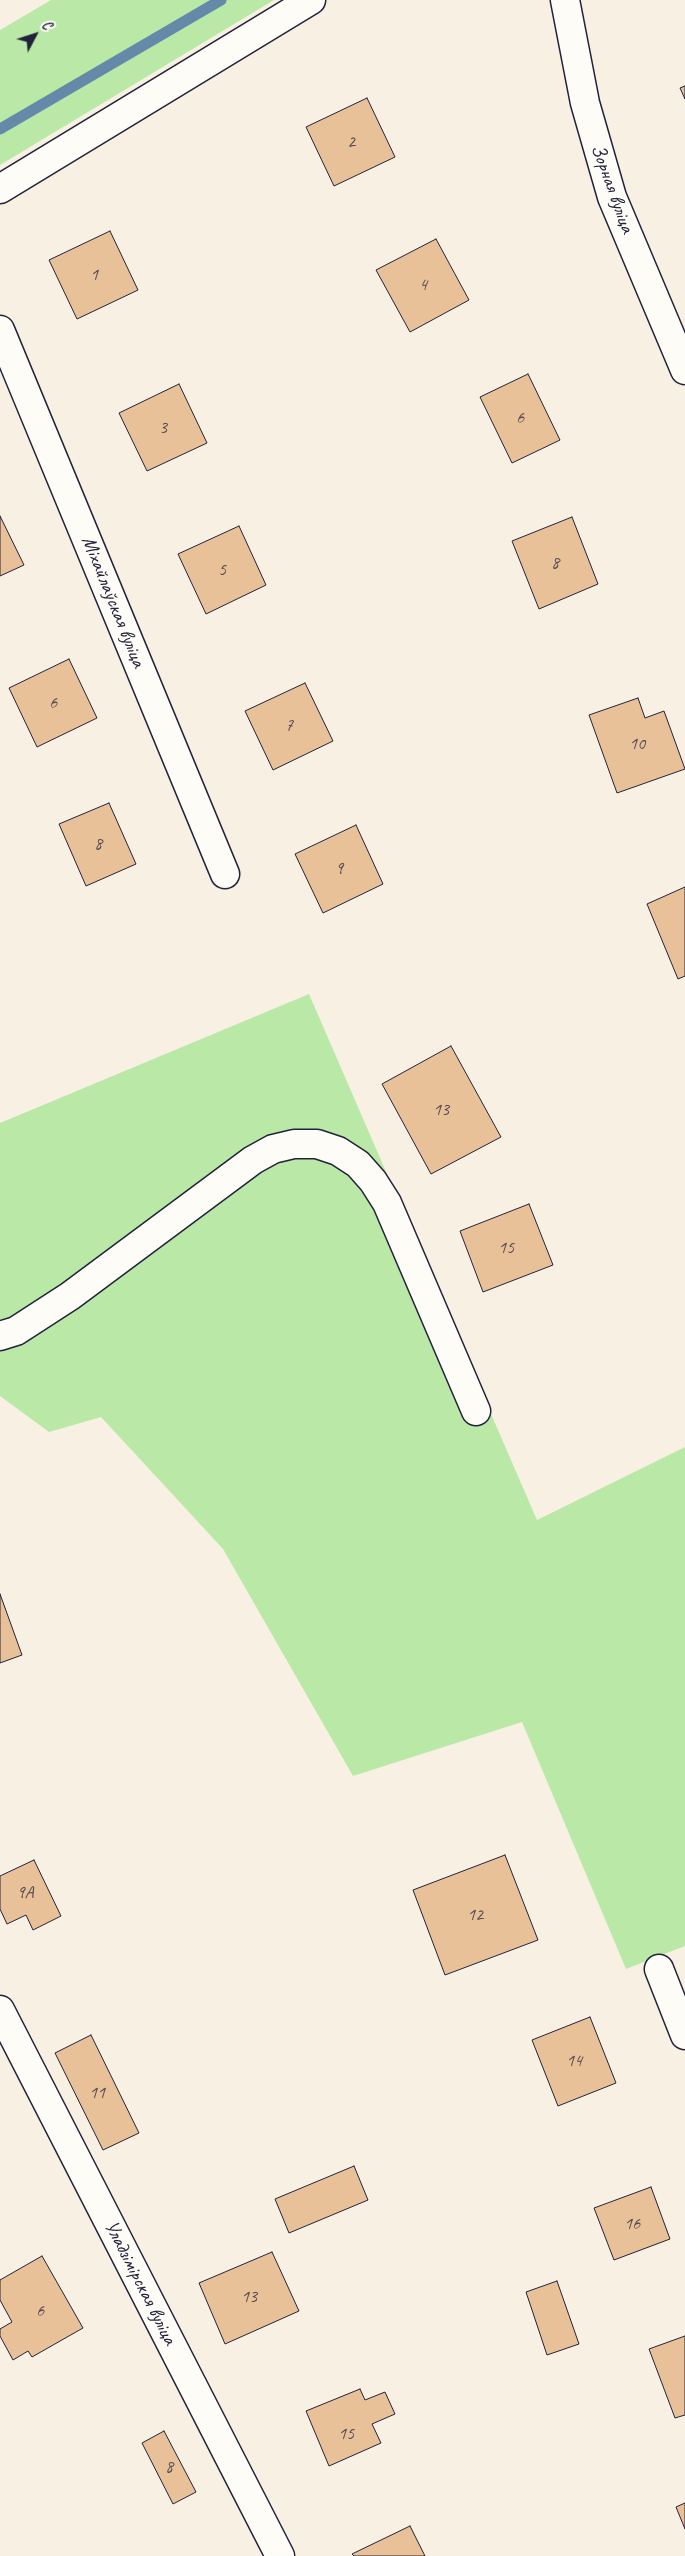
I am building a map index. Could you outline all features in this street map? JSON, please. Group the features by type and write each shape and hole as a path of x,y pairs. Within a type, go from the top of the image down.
{"street":[{"path":"0,189 311,0"},
{"name":"Зорная вуліца","path":"565,0 585,103 612,197 685,370"},
{"name":"Міхайлаўская вуліца","path":"0,330 225,874"},
{"path":"0,1336 16,1331 70,1296 253,1160 273,1149 294,1144 317,1144 338,1151 358,1164 378,1188 387,1203 476,1411"},
{"path":"658,1969 685,2035"},
{"name":"Уладзімірская вуліца","path":"0,2010 280,2556"}],"green space":[{"path":"51,0 274,0 0,165 0,30"},
{"path":"309,994 537,1520 685,1447 685,1946 626,1969 522,1722 353,1776 223,1549 101,1417 49,1432 0,1396 0,1123"}],"building":[{"path":"685,86 685,99 680,88"},
{"path":"367,98 395,157 334,186 306,127"},
{"path":"110,231 138,290 77,319 49,260"},
{"path":"436,239 469,300 410,332 376,270"},
{"path":"528,374 560,440 512,463 480,397"},
{"path":"179,384 207,443 147,471 119,413"},
{"path":"0,516 24,565 0,576"},
{"path":"572,517 598,584 539,609 512,541"},
{"path":"239,526 266,585 206,614 178,554"},
{"path":"69,659 97,718 37,747 9,688"},
{"path":"305,683 333,741 273,770 245,711"},
{"path":"638,698 645,718 664,711 685,769 617,793 589,715"},
{"path":"109,803 136,864 86,886 59,824"},
{"path":"356,825 383,884 323,913 295,854"},
{"path":"685,887 685,976 678,979 647,904"},
{"path":"451,1046 501,1137 431,1174 382,1084"},
{"path":"529,1204 553,1265 483,1292 460,1231"},
{"path":"0,1594 22,1655 0,1663"},
{"path":"505,1855 538,1940 445,1975 413,1890"},
{"path":"34,1860 61,1916 33,1930 26,1915 7,1924 0,1909 0,1876"},
{"path":"590,2017 616,2083 558,2106 532,2040"},
{"path":"91,2035 139,2133 103,2150 55,2053"},
{"path":"354,2166 368,2200 289,2233 275,2199"},
{"path":"651,2187 670,2239 614,2260 594,2208"},
{"path":"272,2252 299,2311 225,2344 199,2283"},
{"path":"42,2256 83,2328 32,2357 28,2351 13,2360 0,2336 0,2329 12,2322 0,2300 0,2280"},
{"path":"557,2281 579,2344 547,2355 526,2292"},
{"path":"685,2336 685,2415 675,2418 649,2349"},
{"path":"360,2389 365,2400 385,2392 395,2414 372,2424 381,2443 329,2466 306,2411"},
{"path":"164,2431 196,2492 173,2504 142,2443"},
{"path":"685,2503 685,2529 676,2507"},
{"path":"410,2526 425,2556 354,2556 352,2554"}],"waterway":[{"path":"0,129 221,0"}]}
